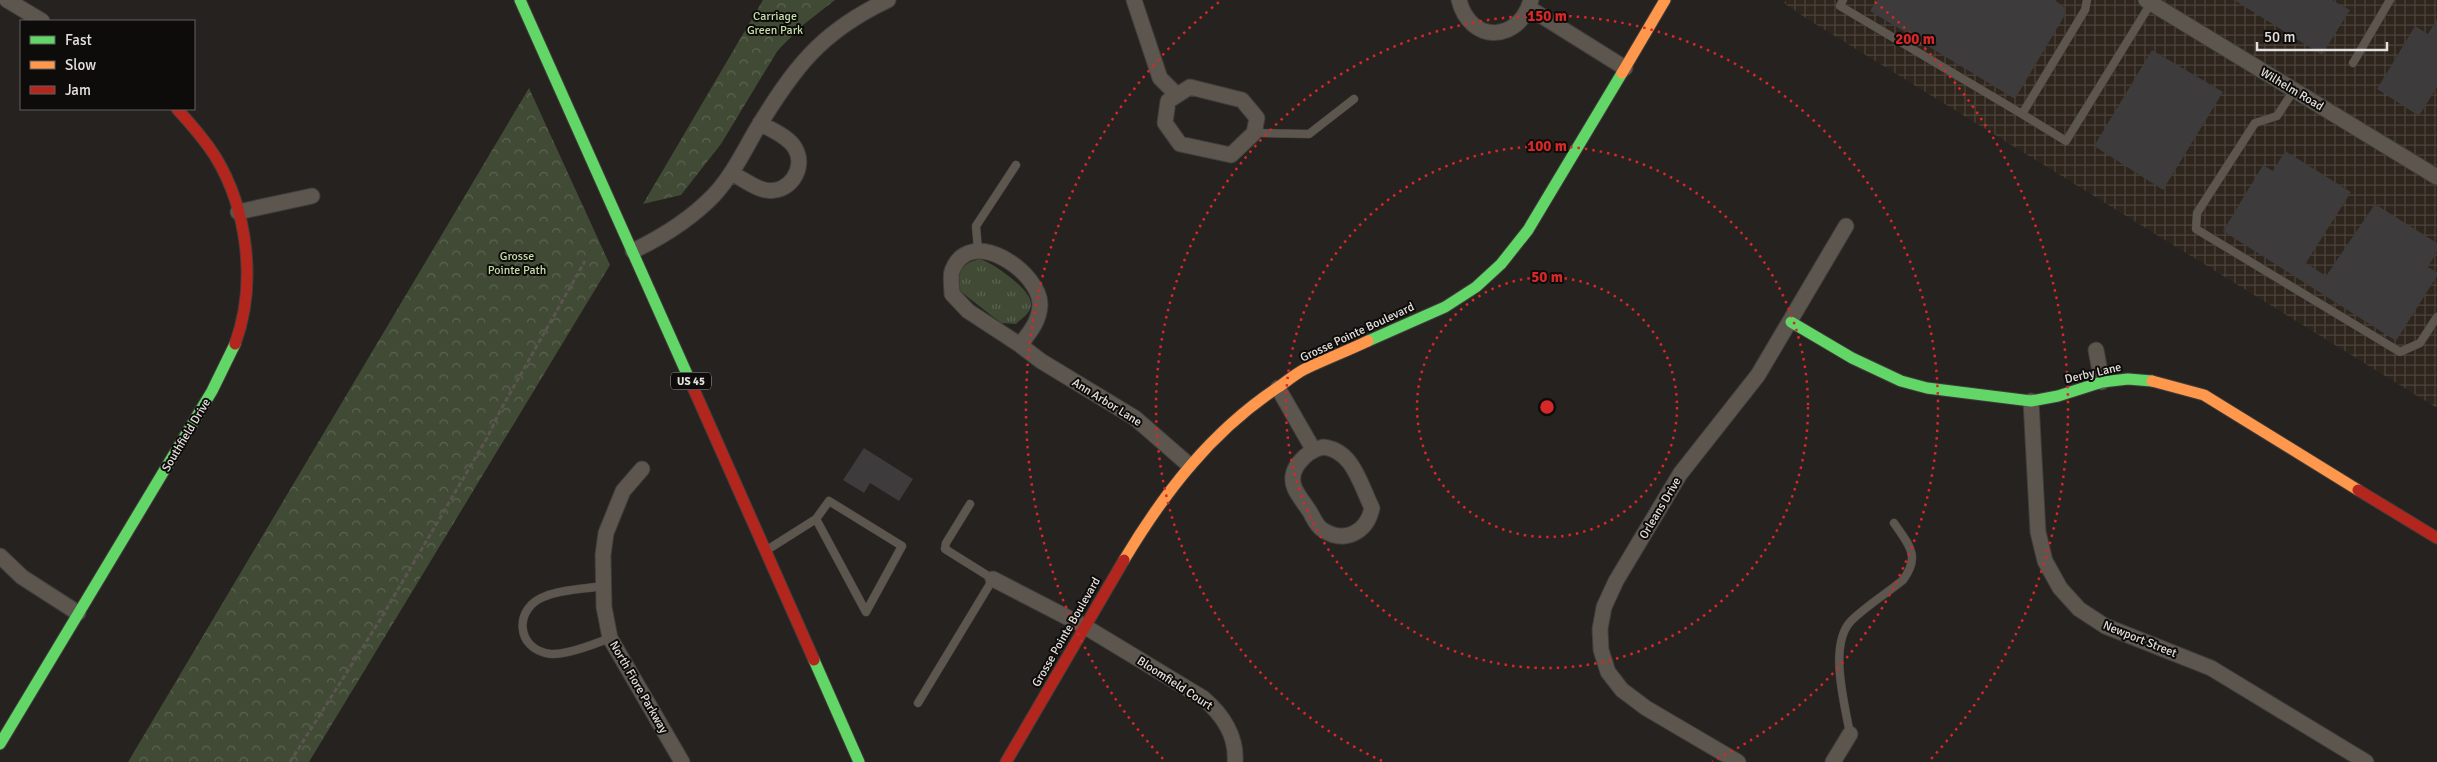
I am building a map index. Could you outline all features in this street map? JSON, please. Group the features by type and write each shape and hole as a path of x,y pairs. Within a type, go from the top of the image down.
{"street":[{"path":"7,0 40,20"},
{"name":"US 45","path":"520,0 859,762"},
{"path":"633,252 693,214 714,195 731,173 782,86 823,40 846,23 888,0"},
{"path":"1134,0 1160,78 1177,95"},
{"path":"1459,0 1462,11 1468,21 1478,28 1489,32 1501,32 1512,28 1522,21 1530,4 1625,68"},
{"name":"Grosse Pointe Boulevard","path":"1006,762 1142,530 1189,465 1231,423 1304,370 1445,307 1476,287 1501,264 1528,230 1665,0"},
{"name":"Wilhelm Road","path":"2148,1 2437,178"},
{"path":"1190,87 1242,100 1257,118 1254,133 1231,155 1180,144 1165,123 1168,101 1177,95 1190,87"},
{"name":"Southfield Drive","path":"0,744 212,392 237,341 246,301 247,260 238,212 222,170 201,136 178,110"},
{"path":"731,173 767,191 785,187 797,174 799,164 795,147 788,140 760,123"},
{"path":"238,212 312,196"},
{"name":"Orleans Drive","path":"1738,762 1646,708 1622,690 1608,672 1601,650 1600,629 1604,608 1616,581 1680,474 1741,400 1791,322 1846,226"},
{"path":"978,250 992,252 1016,266 1035,285 1040,303 1036,323 1020,345"},
{"name":"Ann Arbor Lane","path":"978,250 961,256 951,272 952,294 968,311 1041,361 1135,418 1189,465"},
{"name":"Derby Lane","path":"1791,322 1852,358 1901,381 1927,388 2032,402 2102,382 2137,378 2176,384 2204,395 2437,538"},
{"path":"2096,350 2102,382"},
{"path":"1278,388 1313,449"},
{"name":"Newport Street","path":"2032,402 2038,532 2049,568 2060,588 2079,609 2105,626 2211,668 2366,762"},
{"path":"1332,448 1348,459 1372,508 1365,526 1358,532 1340,536 1321,530 1294,487 1294,478 1299,461 1313,449 1332,448"},
{"name":"North Fiore Parkway","path":"642,469 623,491 610,518 602,555 604,607 610,638 682,762"},
{"path":"0,556 22,577 78,613"},
{"name":"Bloomfield Court","path":"993,580 1084,626 1203,698 1218,711 1232,735 1235,762"},
{"path":"1833,762 1850,734"}],"lane":[{"path":"1843,0 1840,6 2066,141 2148,1"},
{"path":"2022,114 2085,10 2086,0"},
{"path":"2353,63 2390,0"},
{"path":"2294,90 2277,116 2255,123 2197,212 2196,229 2400,352 2420,343 2437,317"},
{"path":"1255,130 1262,133 1308,134 1354,99"},
{"path":"978,250 976,226 1016,165"},
{"path":"766,552 816,519 829,501 902,546 866,612 816,519"},
{"path":"918,703 993,580 945,549 946,543 970,504"},
{"path":"1850,734 1839,659 1842,637 1850,622 1903,580 1909,572 1912,563 1910,547 1894,523"},
{"path":"603,586 546,595 533,603 524,613 522,624 524,636 530,644 542,652 552,654 588,646 610,638"}],"path":[{"path":"290,762 380,620 487,438 500,411 585,260"}],"shaded area":[{"path":"1786,0 2437,0 2437,408 1804,17 1784,3"}],"green space":[{"name":"Carriage Green Park","path":"763,0 835,0 803,25 778,50 721,144 681,195 643,204"},
{"name":"Grosse Pointe Path","path":"529,88 610,265 309,762 128,762"},
{"path":"980,259 1011,278 1026,292 1030,299 1029,311 1016,324 1001,323 960,291 956,279 960,271 968,263"}],"building":[{"path":"1877,0 2055,0 2066,9 2065,15 2015,99 1870,11"},
{"path":"2234,0 2332,0 2350,10 2322,55"},
{"path":"2437,19 2437,87 2419,116 2377,89 2415,26 2428,34"},
{"path":"2152,50 2223,92 2163,190 2094,146"},
{"path":"2285,151 2351,192 2306,263 2326,276 2375,204 2437,243 2437,252 2428,267 2437,272 2437,276 2396,341 2223,231 2263,165 2273,171"},
{"path":"864,448 913,479 899,501 870,483 864,493 843,480"}],"traffic: fast":[{"path":"520,0 691,383"},
{"path":"1368,341 1445,307 1476,287 1501,264 1528,230 1622,73"},
{"path":"1791,322 1852,358 1901,381 1927,388 2031,401 2058,396 2102,382 2128,379 2152,381"},
{"path":"0,744 212,391 235,344"},
{"path":"814,660 859,762"}],"traffic: slow":[{"path":"1622,73 1665,0"},
{"path":"1124,560 1139,535 1191,465 1231,424 1253,405 1301,371 1368,341"},
{"path":"2152,381 2204,395 2358,490"}],"traffic: jam":[{"path":"178,110 215,156 226,177 242,224 246,248 246,297 242,321 235,344"},
{"path":"691,383 814,660"},
{"path":"2358,490 2437,538"},
{"path":"1006,762 1124,560"}]}
